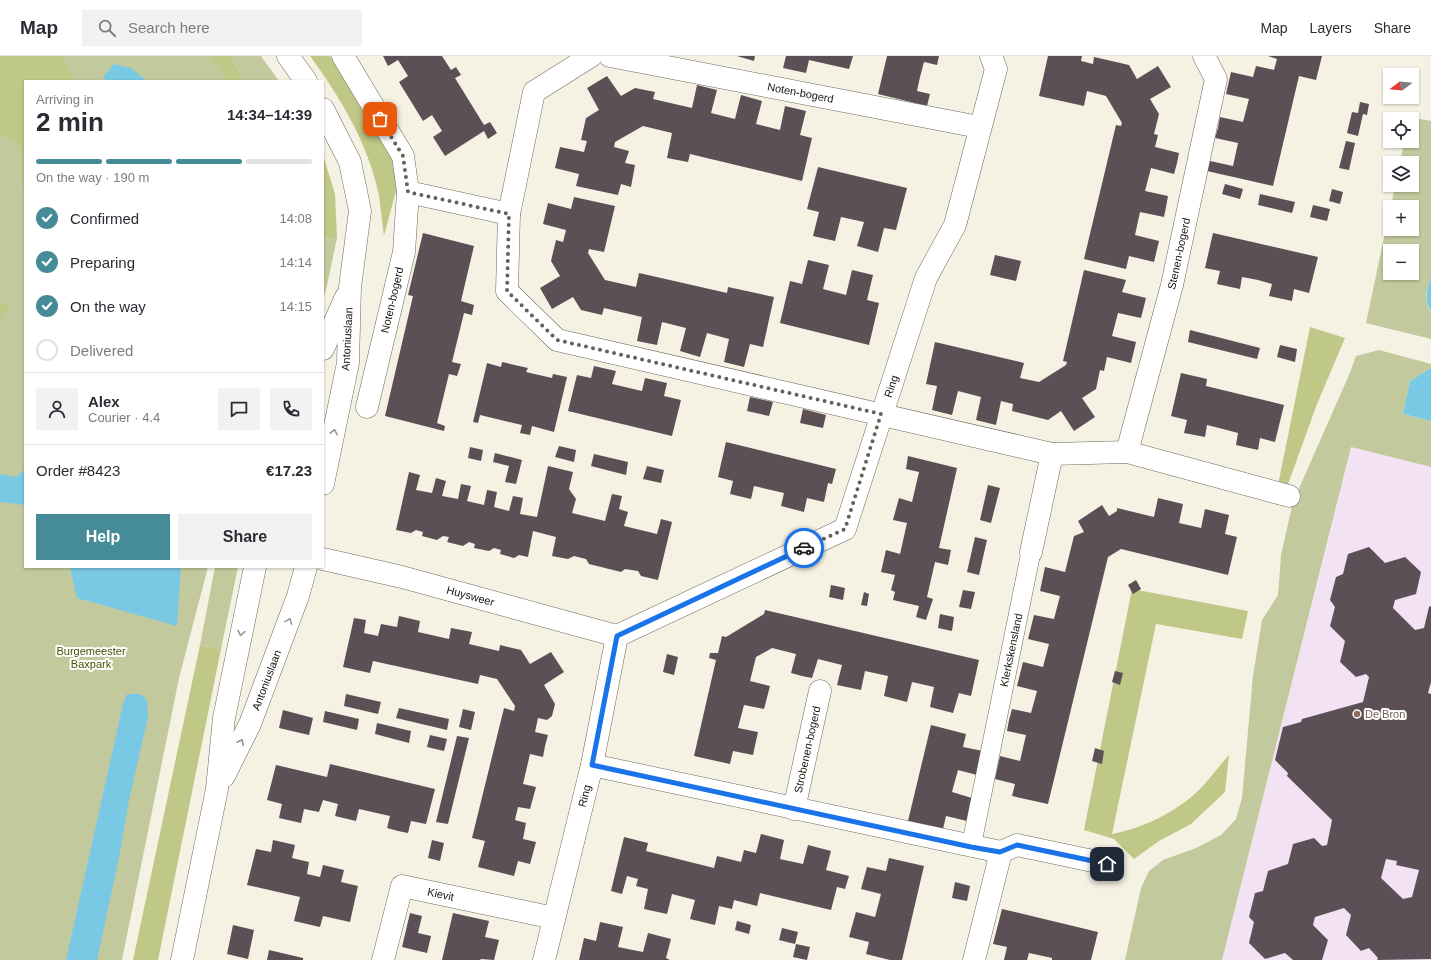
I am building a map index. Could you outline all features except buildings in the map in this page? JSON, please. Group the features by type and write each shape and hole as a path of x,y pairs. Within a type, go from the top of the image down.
{"street":[{"path":"288,56 305,80"},
{"name":"Noten-bogerd","path":"343,56 403,156 408,192 404,252 367,407"},
{"path":"591,56 534,92 509,214 507,291 557,340 1052,454 1127,452 1289,496"},
{"name":"Ring","path":"544,960 592,765 617,636 845,529 926,278 955,225 979,127 996,69 991,56"},
{"name":"Stenen-bogerd","path":"1127,452 1172,285 1216,79 1204,56"},
{"name":"Noten-bogerd","path":"619,57 979,127"},
{"name":"Antoniuslaan","path":"324,111 350,162 360,211 350,287 348,363 324,479"},
{"path":"408,192 509,214"},
{"name":"Antoniuslaan","path":"324,347 350,287"},
{"name":"Klerkskensland","path":"971,847 1052,454"},
{"name":"Huysweer","path":"324,559 402,577 617,636"},
{"name":"Antoniuslaan","path":"182,960 217,789 224,718 255,568"},
{"name":"Antoniuslaan","path":"217,789 250,724 298,596 306,568"},
{"name":"Strobenen-bogerd","path":"794,809 820,690"},
{"name":"Strobenen-bogerd","path":"592,765 971,847 1000,852 1017,845 1107,864"},
{"path":"974,960 1000,852"},
{"name":"Kievit","path":"383,960 402,886 554,918"}],"shaded area":[{"name":"De Bron","path":"1351,447 1431,467 1431,960 1222,960"}],"green space":[{"name":"Burgemeester Baxpark","path":"0,56 216,56 234,80 24,80 24,568 208,568 179,678 122,960 0,960"},
{"path":"0,56 62,56 73,80 24,80 24,194 21,146 0,133"},
{"path":"210,56 231,56 243,80 226,80"},
{"path":"231,56 261,56 278,80 243,80"},
{"path":"310,56 330,56 403,164 384,236 379,196 361,140 332,88"},
{"path":"1419,119 1431,121 1431,275 1426,295 1428,307 1431,311 1431,339 1366,323 1384,236 1419,236 1419,200 1392,200 1394,192 1419,192 1419,156 1401,156 1403,148 1419,148"},
{"path":"324,158 335,194 337,238 324,239"},
{"path":"337,238 324,295 324,239"},
{"path":"0,301 9,307 0,318"},
{"path":"1310,327 1345,338 1317,404 1287,487 1278,485"},
{"path":"1379,350 1431,364 1431,368 1410,381 1403,414 1431,421 1431,467 1351,447 1222,960 1125,960 1141,888 1149,871 1163,860 1196,848 1221,835 1236,819 1242,798 1253,676 1262,620 1278,595 1281,555 1293,502 1356,356"},
{"path":"215,568 238,568 221,649 200,645"},
{"path":"1132,589 1248,611 1242,639 1156,624 1112,834 1136,828 1170,812 1199,790 1229,755 1225,792 1191,824 1159,841 1134,859 1114,839 1084,830"},
{"path":"200,645 221,649 158,960 133,960"}],"water":[{"path":"114,64 131,68 146,80 106,80 103,77"},
{"path":"1431,275 1431,311 1427,298"},
{"path":"1431,368 1431,421 1403,414 1410,381"},
{"path":"24,470 24,505 0,502 0,474 16,477"},
{"path":"70,568 181,568 177,626 77,598"},
{"path":"127,694 140,694 147,700 148,717 129,800 120,853 97,960 66,960 123,704"}],"way so far":[{"path":"380,119 403,156 408,192 509,214 507,291 557,340 881,414 845,529 804,548"}],"place":[{"name":"De Bron","path":"1357,714"}],"route":[{"path":"804,548 617,636 592,765 971,847 1000,852 1017,845 1107,864"}]}
